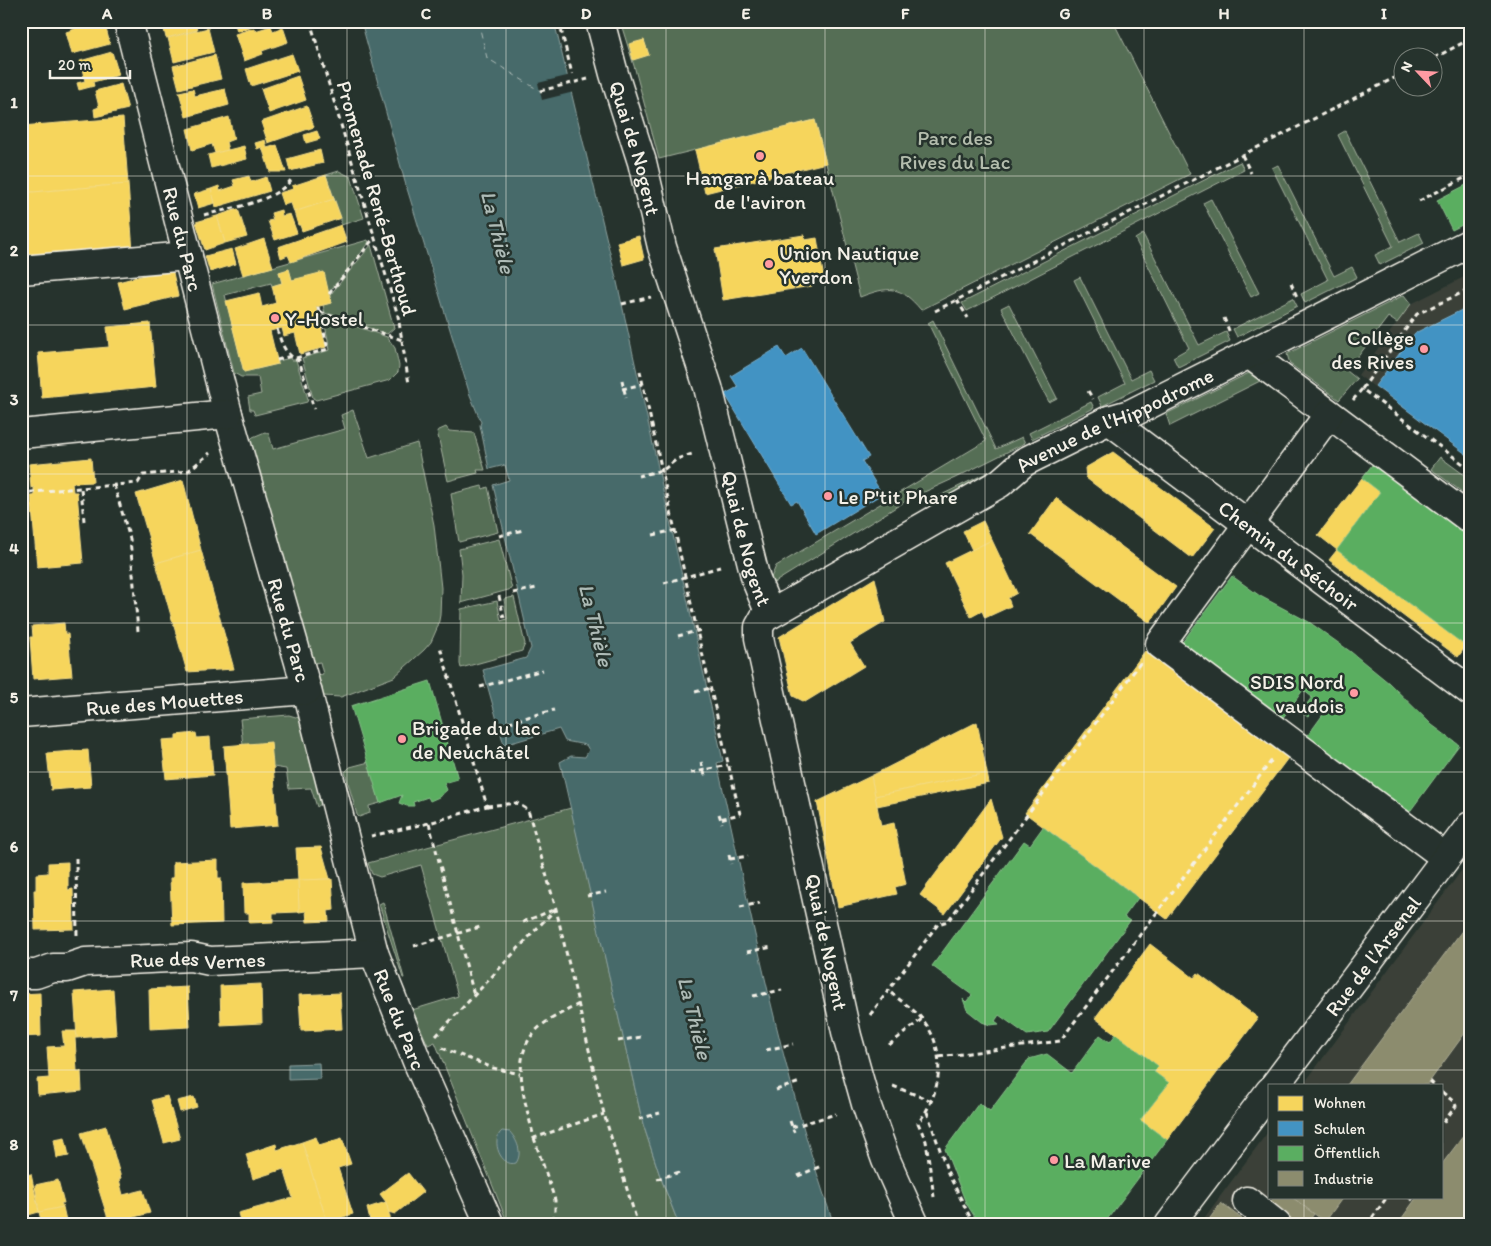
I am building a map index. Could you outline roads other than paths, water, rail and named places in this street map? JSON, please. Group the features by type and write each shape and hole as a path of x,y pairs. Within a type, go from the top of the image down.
{"street":[{"name":"Rue du Parc","path":"128,21 228,414 307,690 374,953 417,1061 490,1225"},
{"name":"Quai de Nogent","path":"600,21 614,74 642,162 662,247 708,387 756,580 770,614 764,618 759,627 759,638 848,1036 866,1104 886,1160 915,1225"},
{"name":"Avenue de l'Hippodrome","path":"770,614 1000,483 1024,462 1109,420 1130,414 1470,243"},
{"path":"21,270 188,256"},
{"path":"1249,354 1470,518"},
{"path":"21,434 228,414"},
{"path":"1334,417 1248,525 1160,644 1446,857"},
{"name":"Chemin du Séchoir","path":"1109,420 1470,691"},
{"name":"Rue des Mouettes","path":"21,713 307,690"},
{"name":"Rue de l'Arsenal","path":"1276,1084 1470,826"},
{"name":"Rue des Vernes","path":"21,974 36,974 53,968 67,968 85,962 190,957 210,961 374,953"},
{"path":"1169,1225 1268,1094"},
{"path":"1247,1201 1277,1225"}],"water":[{"name":"La Thièle","path":"361,21 554,21 617,282 723,761 717,763 769,996 815,1168 834,1225 679,1225 643,1124 560,762 571,756 585,757 589,750 586,745 565,741 559,729 504,745 483,670 526,658 531,648 493,485 509,480 505,465 489,469 481,422 470,395 405,182"},
{"path":"319,1063 320,1079 288,1080 288,1064"},
{"path":"502,1131 510,1132 517,1143 519,1155 516,1163 506,1161 499,1152 497,1140"}],"place":[{"name":"Hangar à bateau de l'aviron","path":"760,156"},
{"name":"Union Nautique Yverdon","path":"769,264"},
{"name":"Y-Hostel","path":"275,318"},
{"name":"Collège des Rives","path":"1424,349"},
{"name":"Le P'tit Phare","path":"828,496"},
{"name":"SDIS Nord vaudois","path":"1354,693"},
{"name":"Brigade du lac de Neuchâtel","path":"402,739"},
{"name":"La Marive","path":"1054,1160"}],"park label":[{"name":"Parc des Rives du Lac","path":"955,149"}]}
